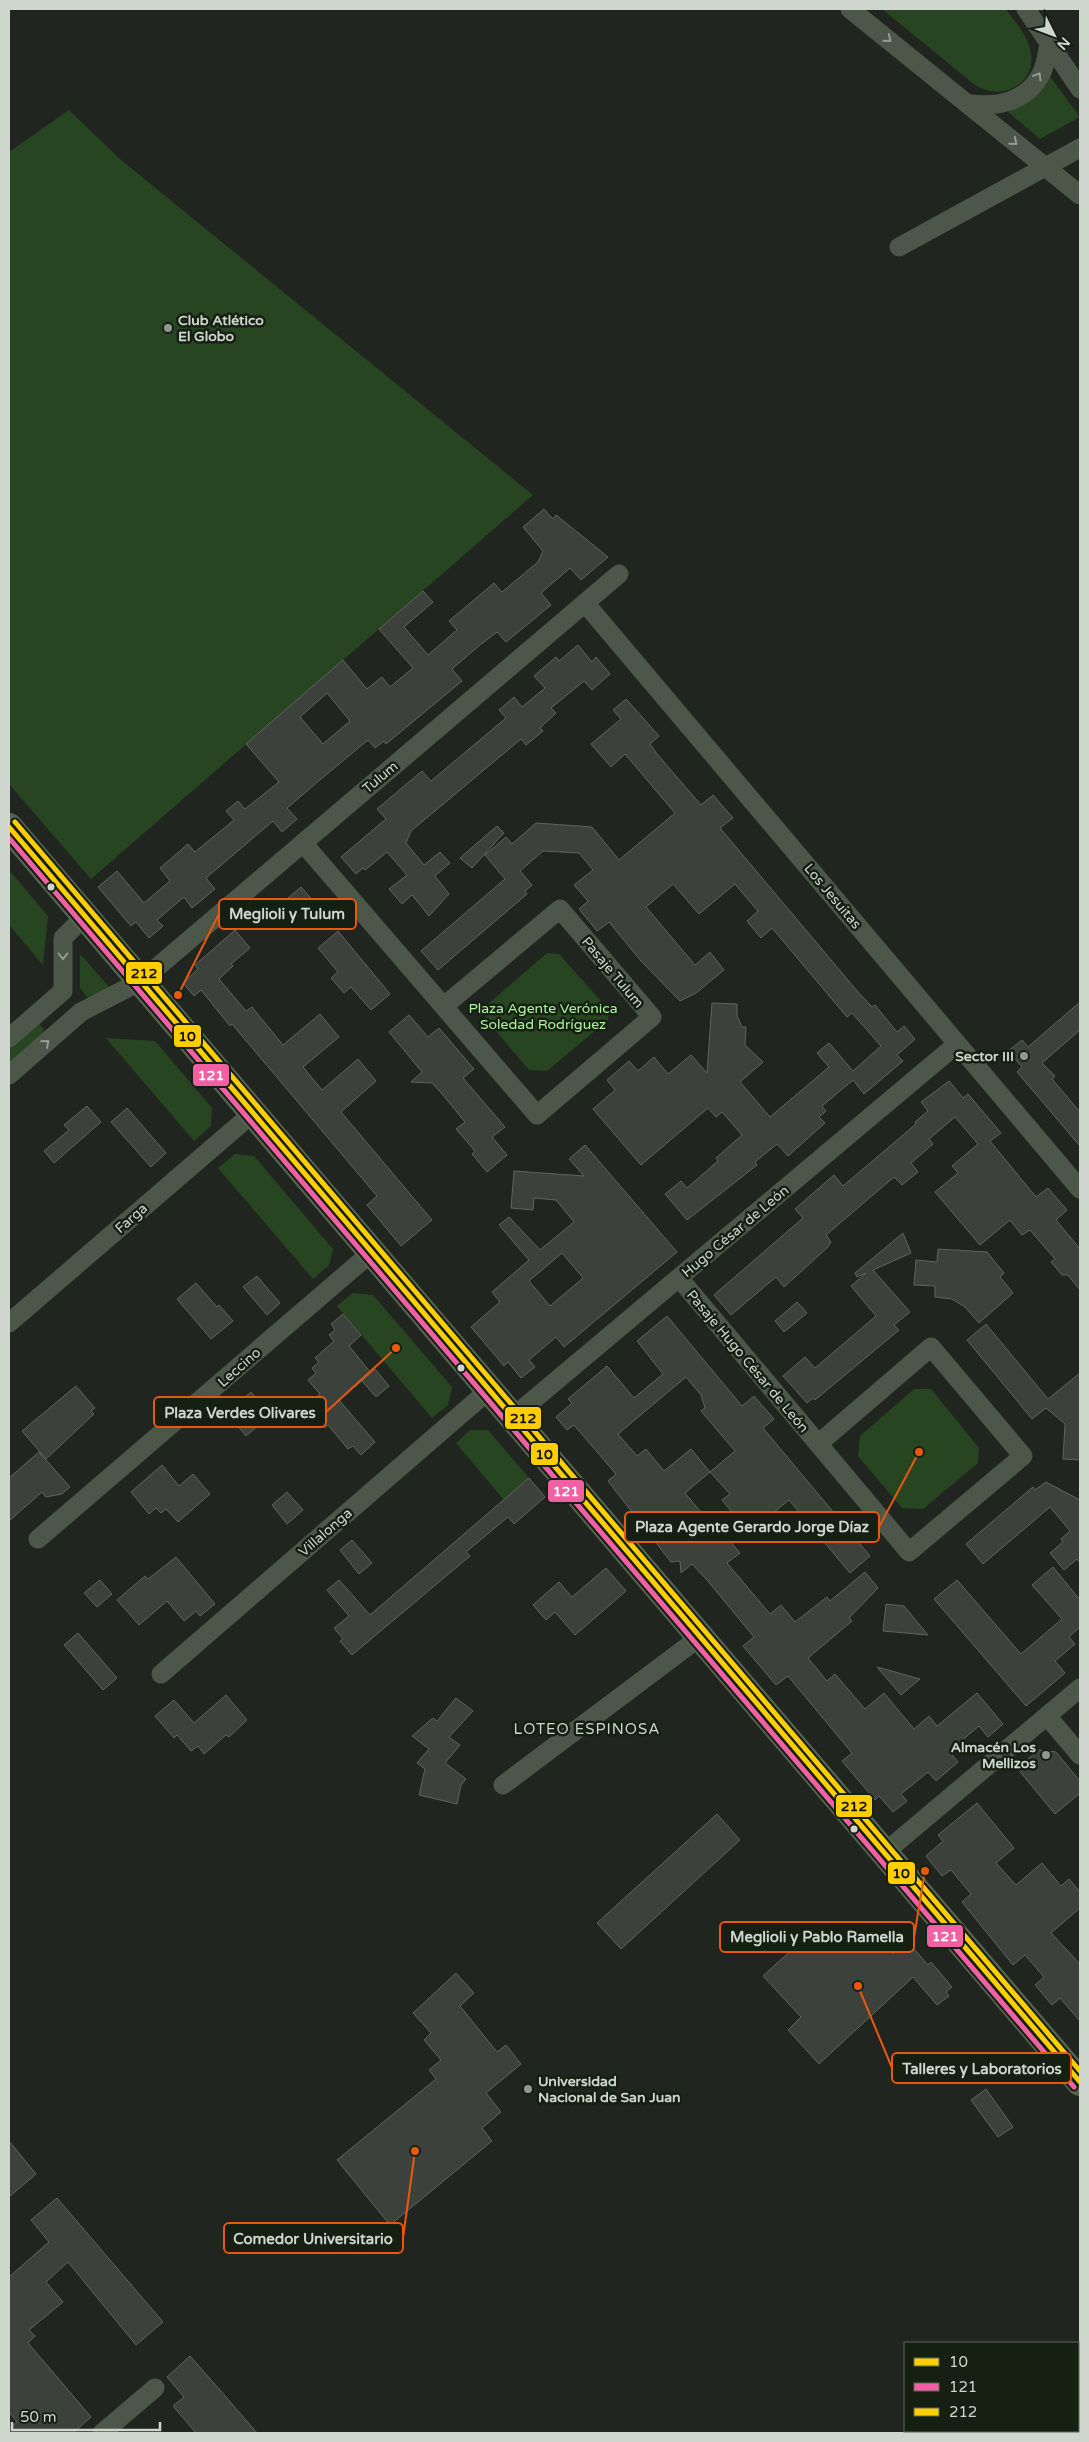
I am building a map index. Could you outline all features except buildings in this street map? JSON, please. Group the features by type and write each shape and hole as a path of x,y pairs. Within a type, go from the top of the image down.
{"main road":[{"path":"9,827 1080,2082"}],"street":[{"path":"850,9 1080,195"},
{"path":"1026,9 1080,89"},
{"path":"966,103 987,106 1006,103 1020,96 1041,74 1049,44"},
{"path":"899,247 1080,148"},
{"name":"Tulum","path":"9,1075 82,1012 141,981 619,574"},
{"name":"Los Jesuitas","path":"585,603 1080,1189"},
{"name":"Pasaje Tulum","path":"303,843 537,1115 652,1017 560,909 444,1006"},
{"path":"82,1012 63,991 63,938 85,916"},
{"path":"9,1038 63,991"},
{"name":"Hugo César de León","path":"513,1417 958,1044"},
{"name":"Farga","path":"9,1323 253,1113"},
{"name":"Leccino","path":"38,1539 372,1252"},
{"name":"Pasaje Hugo César de León","path":"679,1278 818,1444 909,1552 1023,1456 931,1347 818,1444"},
{"name":"Villalonga","path":"161,1674 489,1390"},
{"path":"503,1785 700,1637"},
{"path":"884,1853 1080,1688"},
{"path":"1046,1716 1080,1755"},
{"path":"102,2433 155,2388"}],"green space":[{"path":"882,9 1006,9 1028,41 1031,64 1028,74 1022,82 1005,91 985,90 975,85"},
{"path":"1049,75 1080,117 1040,139 1008,112"},
{"name":"Club Atlético El Globo","path":"69,110 121,160 533,495 91,879 9,784 9,152"},
{"path":"9,870 48,916 43,965 9,925"},
{"name":"Plaza Agente Verónica Soledad Rodríguez","path":"547,953 559,954 609,1010 608,1020 547,1071 529,1070 485,1018 488,1004"},
{"path":"80,954 112,990 87,997 80,988"},
{"path":"39,1024 44,1029 43,1033 9,1063 9,1049"},
{"path":"106,1038 155,1041 212,1108 211,1126 194,1141"},
{"path":"235,1154 254,1156 333,1249 329,1265 313,1279 218,1168"},
{"path":"353,1293 373,1295 452,1387 448,1405 432,1418 337,1306"},
{"path":"914,1389 931,1389 979,1448 978,1463 923,1509 902,1508 858,1456 860,1436"},
{"path":"470,1430 488,1430 529,1478 504,1500 456,1443"}],"transit line":[{"name":"212","path":"15,822 1080,2071"},
{"name":"10","path":"9,827 1080,2082"},
{"name":"121","path":"9,838 1074,2087"}],"place":[{"name":"Club Atlético El Globo","path":"168,328"},
{"name":"Meglioli y Tulum","path":"178,995"},
{"name":"Sector III","path":"1024,1056"},
{"name":"Plaza Verdes Olivares","path":"396,1348"},
{"name":"Plaza Agente Gerardo Jorge Díaz","path":"919,1452"},
{"name":"Almacén Los Mellizos","path":"1046,1755"},
{"name":"Meglioli y Pablo Ramella","path":"925,1871"},
{"name":"Talleres y Laboratorios","path":"858,1986"},
{"name":"Universidad Nacional de San Juan","path":"528,2089"},
{"name":"Comedor Universitario","path":"415,2151"}],"district":[{"name":"LOTEO ESPINOSA","path":"587,1729"}]}
